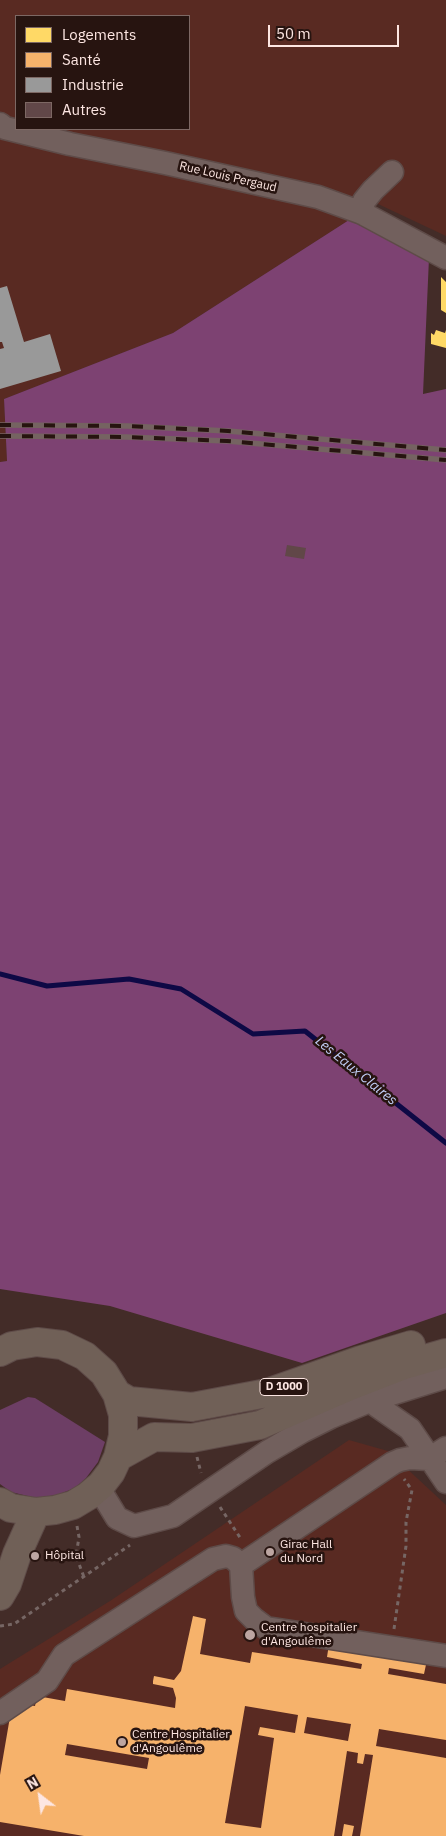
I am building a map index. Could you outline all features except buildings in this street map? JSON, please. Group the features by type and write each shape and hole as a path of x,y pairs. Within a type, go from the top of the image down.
{"main road":[{"name":"D 1000","path":"117,1394 129,1401 192,1408 267,1393 361,1360 446,1334"},
{"path":"0,1352 12,1346 37,1342 62,1345 85,1356 104,1373 117,1394 123,1415 123,1436 118,1457 111,1472 101,1485 88,1496 73,1505 55,1510 36,1512 11,1508 0,1502"},
{"name":"D 1000","path":"118,1457 154,1437 192,1438 260,1425 404,1365 446,1353"},
{"path":"0,1596 7,1584 17,1554 36,1512"}],"street":[{"name":"Rue Louis Pergaud","path":"0,124 5,128 70,144 318,197 362,213 446,258"},
{"path":"362,213 364,201 392,172"},
{"path":"101,1485 103,1495 117,1518 134,1526 173,1516 268,1452 303,1431 372,1400 446,1376"},
{"path":"372,1400 437,1453 446,1482"},
{"path":"241,1565 393,1463 437,1453"},
{"path":"0,1713 48,1680 64,1655 213,1559 226,1556 233,1558 241,1565 246,1611 266,1628 446,1656"}],"path":[{"path":"391,1646 405,1554 406,1522 412,1490 393,1463"},
{"path":"73,1505 79,1537 76,1556 84,1577"},
{"path":"0,1626 14,1624 130,1545 137,1525"}],"shaded area":[{"path":"0,0 446,0 446,236 359,195 349,220 173,333 4,399 7,461 0,462"},
{"path":"349,220 429,258 423,394 446,389 446,1313 302,1363 110,1306 0,1289 0,462 7,461 4,399 173,333"},
{"path":"28,1397 35,1398 105,1442 98,1462 86,1478 75,1488 57,1495 36,1498 11,1492 0,1484 0,1410"},
{"name":"Centre hospitalier d'Angoulême","path":"349,1440 388,1451 446,1505 446,1836 0,1836 0,1669 110,1601"}],"waterway":[{"name":"Les Eaux Claires","path":"0,974 47,986 129,979 181,989 253,1034 305,1031 446,1143"}],"railway":[{"path":"0,425 128,426 228,431 446,450"},
{"path":"0,436 126,437 227,441 446,460"}],"place":[{"name":"Girac Hall du Nord","path":"270,1552"},
{"name":"Hôpital","path":"35,1556"},
{"name":"Centre hospitalier d'Angoulême","path":"250,1635"},
{"name":"Centre Hospitalier d'Angoulême","path":"122,1742"}]}
